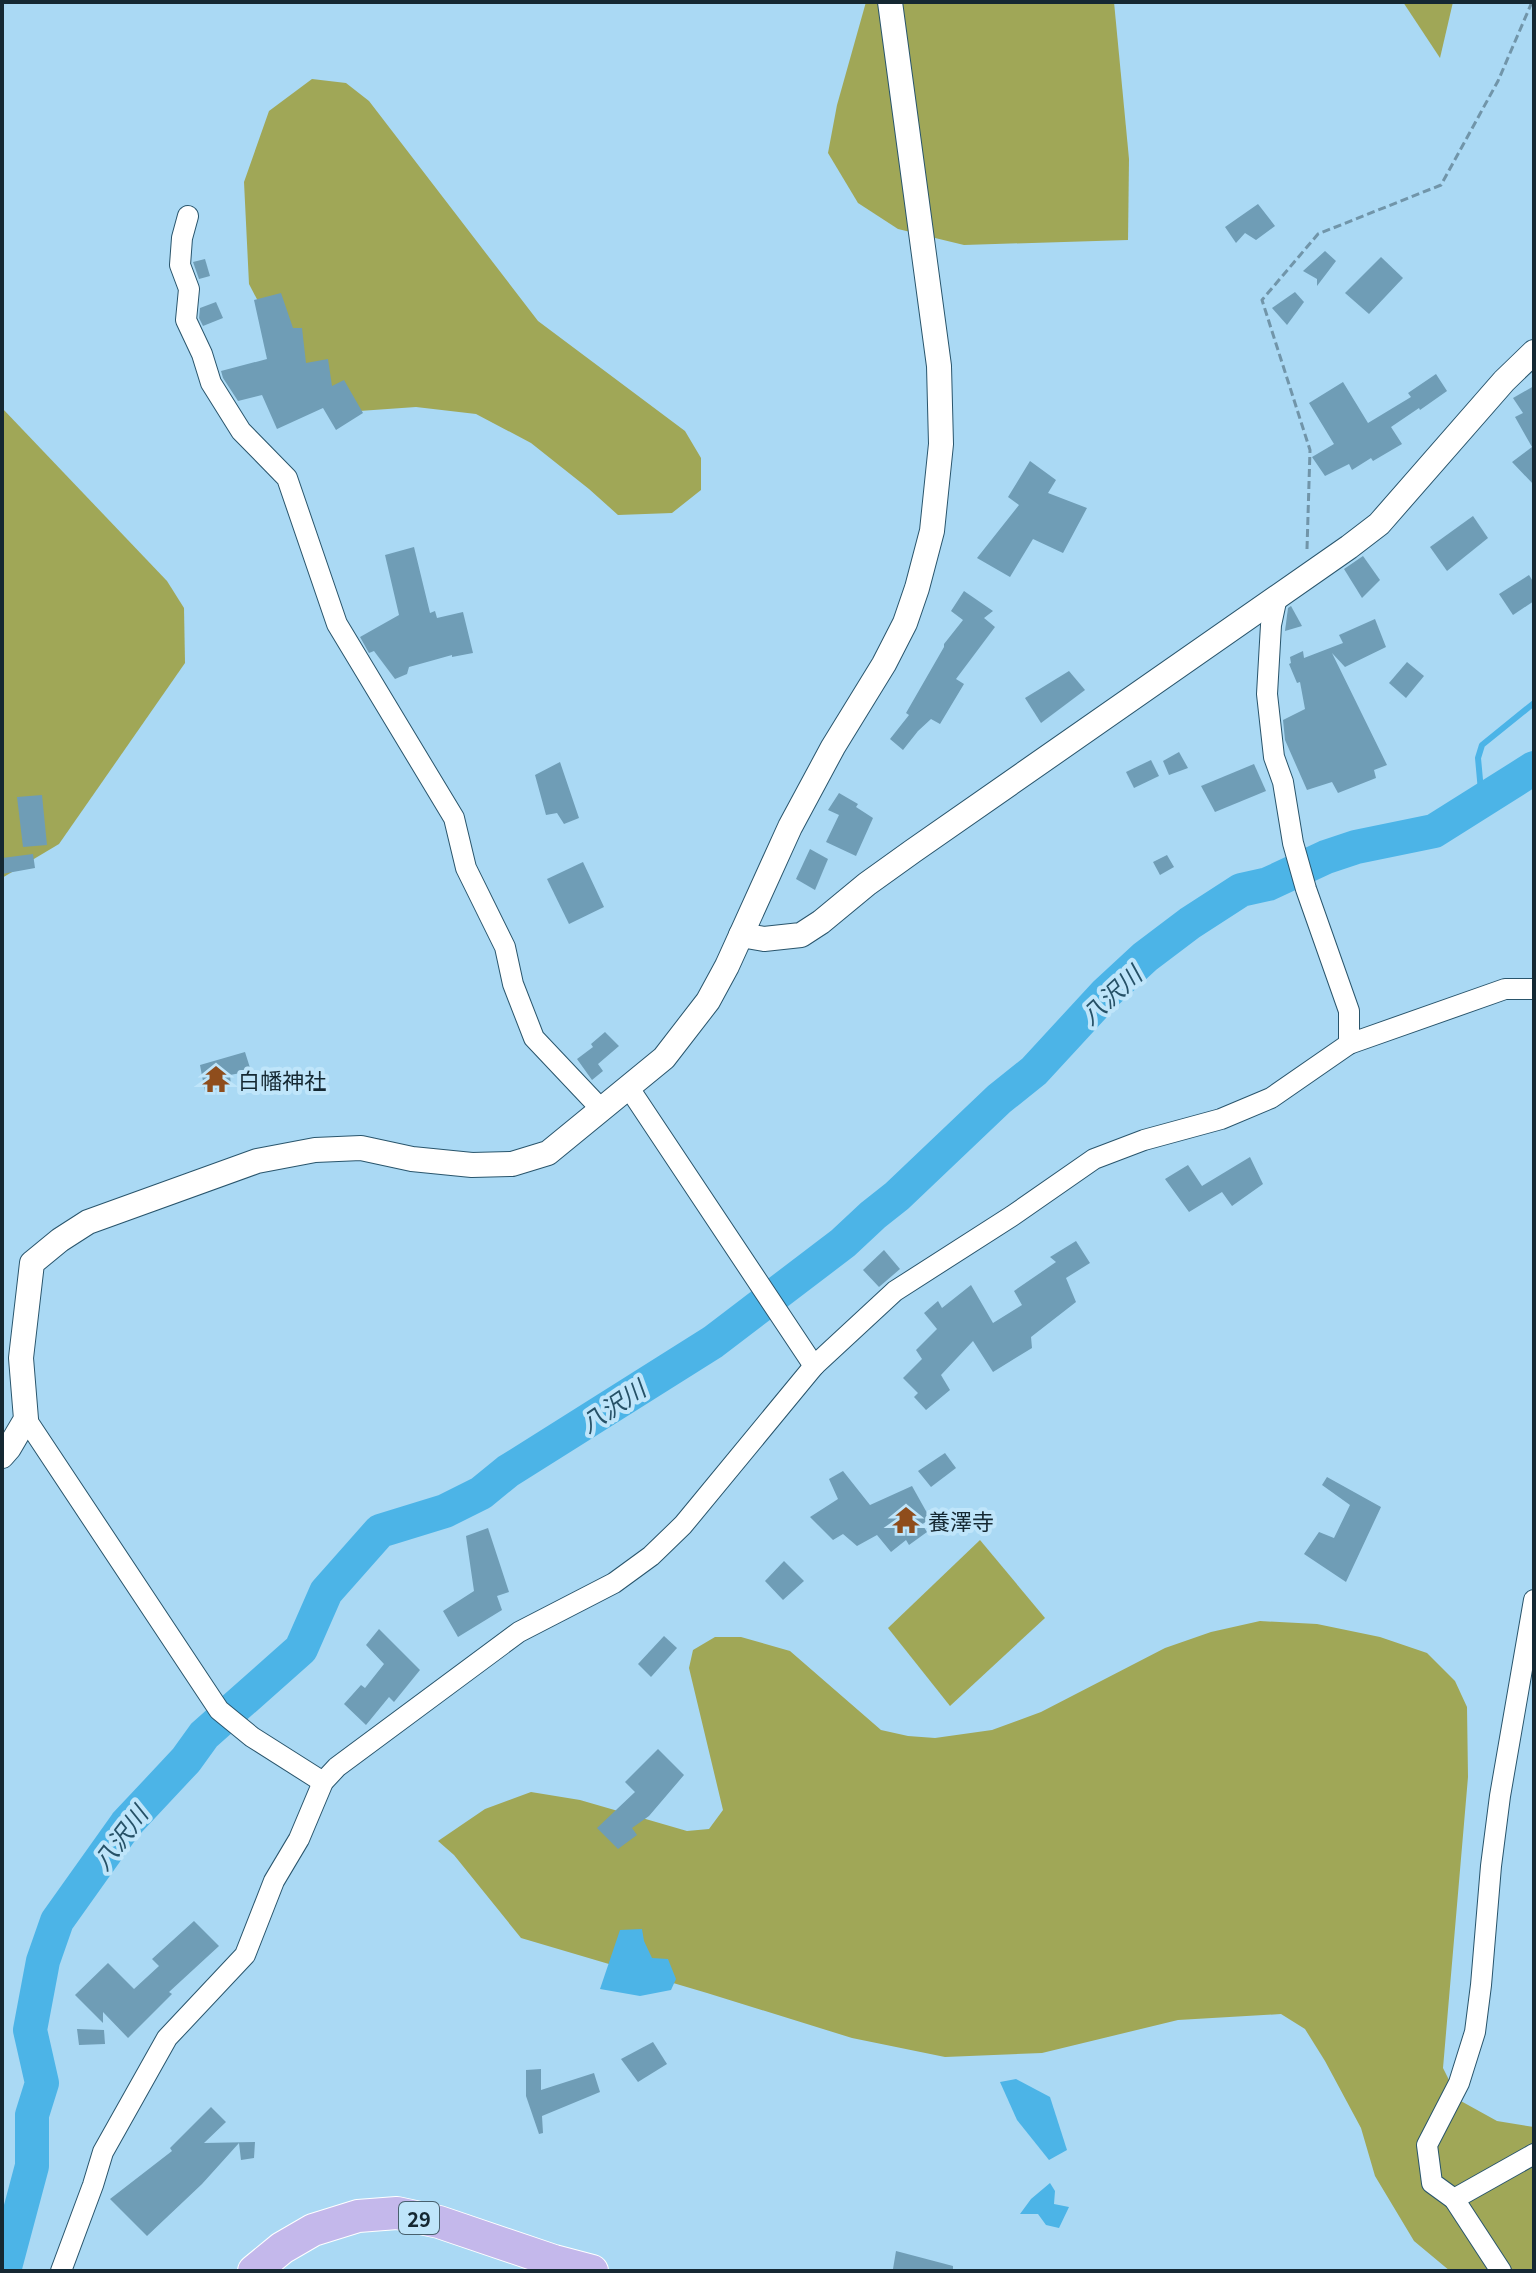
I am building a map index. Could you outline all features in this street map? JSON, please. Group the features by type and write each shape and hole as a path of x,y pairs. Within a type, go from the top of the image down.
{"main road":[{"name":"29","path":"254,2271 282,2248 313,2230 358,2216 397,2213 439,2222 592,2271"}],"street":[{"path":"323,1782 252,1737 219,1710 26,1419 21,1358 32,1263 88,1222 257,1161 315,1150 361,1148 412,1159 472,1165 512,1164 548,1153 664,1058 708,1001 790,827 905,623 932,531 941,444 939,366 890,2"},
{"path":"188,216 180,265 189,289 186,320 211,383 241,431 287,478 337,624 454,818 466,868 505,947 513,984 534,1038 602,1110"},
{"path":"741,935 764,939 801,935 925,842 1379,524 1504,381 1534,352"},
{"path":"1277,597 1271,625 1267,694 1274,757 1283,782 1293,843 1306,889 1349,1011 1349,1044"},
{"path":"61,2271 103,2152 167,2038 245,1955 274,1881 299,1839 323,1782 337,1767 519,1632 614,1583 651,1556 683,1525 814,1366 895,1291 1094,1159 1144,1140 1221,1119 1271,1098 1349,1044 1505,989 1534,989"},
{"path":"629,1088 814,1366"},
{"path":"2,1456 26,1419"},
{"path":"1501,2271 1454,2199 1432,2183 1427,2145 1459,2083 1475,2032 1500,1796 1534,1600"},
{"path":"1454,2199 1534,2154"}],"path":[{"path":"1312,572 1306,542 1310,450 1262,300 1318,234 1441,185 1498,81 1532,2"}],"green space":[{"path":"866,2 1114,2 1129,159 1128,240 964,245 898,229 858,203 828,153 837,105"},
{"path":"1403,2 1453,2 1440,58"},
{"path":"312,79 346,83 369,101 538,321 685,431 701,458 701,490 672,513 618,515 531,443 476,414 416,407 345,412 286,355 249,284 244,182 269,111"},
{"path":"2,408 167,581 184,608 185,663 59,844 2,878"},
{"path":"980,1540 1045,1618 950,1706 888,1628"},
{"path":"1260,1621 1317,1624 1380,1637 1427,1653 1455,1681 1467,1707 1468,1777 1443,2068 1459,2100 1497,2121 1534,2127 1534,2271 1450,2271 1414,2241 1375,2176 1361,2128 1325,2061 1305,2029 1281,2014 1178,2020 1042,2053 945,2057 852,2038 521,1938 454,1855 438,1841 485,1809 531,1792 580,1800 687,1831 709,1829 723,1810 689,1668 693,1650 715,1637 741,1637 790,1651 881,1730 935,1738 992,1730 1041,1712 1165,1648 1211,1632"}],"water":[{"path":"642,1929 652,1958 668,1959 676,1979 671,1990 640,1996 600,1989 620,1930"},
{"path":"1016,2079 1050,2097 1067,2150 1049,2160 1017,2120 1000,2082"},
{"path":"1050,2183 1055,2191 1054,2204 1069,2207 1059,2228 1046,2225 1038,2214 1020,2214 1031,2199"}],"building":[{"path":"1258,204 1275,226 1256,240 1245,233 1236,243 1225,227"},
{"path":"1325,251 1336,261 1317,286 1317,279 1303,271"},
{"path":"1381,257 1403,278 1369,314 1345,293"},
{"path":"205,259 210,276 199,279 193,262"},
{"path":"1295,292 1304,302 1287,325 1272,308"},
{"path":"281,293 293,328 302,328 306,363 328,359 332,386 344,380 363,413 336,430 323,408 277,429 262,395 238,401 223,378 221,371 267,359 254,300"},
{"path":"216,302 223,318 203,326 199,318 200,308"},
{"path":"1436,374 1447,391 1391,427 1402,444 1352,470 1349,464 1325,476 1312,457 1334,444 1309,403 1343,382 1368,423 1411,397 1408,393"},
{"path":"1534,386 1534,485 1512,462 1532,447 1515,417 1523,413 1513,398"},
{"path":"1030,461 1056,480 1048,493 1087,508 1063,553 1033,539 1010,577 977,558 1019,505 1008,497"},
{"path":"1473,516 1488,538 1447,571 1430,547"},
{"path":"414,547 430,613 435,611 437,618 463,612 473,653 452,655 409,667 407,674 395,679 374,651 369,653 360,637 399,615 385,555"},
{"path":"1363,556 1380,580 1362,598 1344,569"},
{"path":"1529,575 1534,583 1534,601 1513,615 1499,594"},
{"path":"964,591 993,611 984,618 995,627 956,679 964,684 940,724 931,719 903,750 890,739 909,715 906,713 944,644 963,620 951,611"},
{"path":"1291,606 1302,626 1285,631 1288,608"},
{"path":"1375,619 1386,647 1345,667 1332,653 1387,765 1374,770 1376,778 1338,793 1332,782 1307,790 1285,740 1283,720 1305,709 1300,682 1297,683 1289,664 1290,657 1303,651 1304,658 1343,643 1339,635"},
{"path":"1407,662 1424,676 1406,698 1389,683"},
{"path":"1069,671 1085,690 1041,723 1025,698"},
{"path":"1179,752 1188,768 1169,775 1163,761"},
{"path":"1151,760 1159,776 1134,788 1126,772"},
{"path":"560,762 579,818 564,824 557,813 546,815 535,775"},
{"path":"1254,764 1266,791 1215,812 1201,786"},
{"path":"839,793 873,818 856,856 826,842 839,815 828,810"},
{"path":"42,795 47,845 23,847 17,797"},
{"path":"810,849 828,859 815,890 796,879"},
{"path":"33,854 35,868 2,874 2,858"},
{"path":"1167,855 1174,867 1160,875 1153,862"},
{"path":"583,862 604,907 569,924 547,879"},
{"path":"605,1032 619,1046 598,1064 603,1071 592,1080 577,1059 593,1047 591,1044"},
{"path":"245,1052 251,1071 230,1075 231,1086 205,1092 200,1065"},
{"path":"1250,1157 1263,1184 1232,1206 1222,1192 1189,1212 1165,1179 1188,1165 1202,1186"},
{"path":"1076,1241 1090,1263 1066,1278 1076,1302 1031,1337 1032,1348 993,1372 973,1341 941,1375 950,1390 926,1410 914,1397 918,1393 903,1378 922,1359 916,1350 937,1329 924,1313 938,1301 942,1308 971,1285 993,1323 1022,1305 1014,1291 1056,1262 1050,1257"},
{"path":"884,1250 900,1269 879,1287 863,1270"},
{"path":"945,1453 956,1468 931,1487 918,1471"},
{"path":"843,1471 870,1505 912,1486 931,1520 922,1524 927,1532 909,1545 906,1540 891,1552 877,1535 857,1546 843,1534 833,1540 810,1517 838,1499 829,1479"},
{"path":"1327,1477 1381,1507 1346,1582 1304,1554 1319,1532 1334,1538 1350,1505 1322,1485"},
{"path":"488,1528 509,1592 497,1596 502,1610 458,1637 443,1611 474,1591 466,1536"},
{"path":"784,1561 804,1581 783,1600 765,1581"},
{"path":"379,1629 420,1670 394,1702 389,1697 366,1725 344,1704 361,1685 365,1688 384,1664 366,1645"},
{"path":"664,1636 677,1648 651,1677 638,1664"},
{"path":"658,1749 684,1775 649,1816 632,1828 637,1835 618,1849 597,1828 635,1792 625,1782"},
{"path":"194,1921 219,1946 169,1992 172,1994 128,2038 103,2012 103,2023 75,1995 108,1963 134,1989 159,1966 152,1959"},
{"path":"77,2029 104,2030 105,2044 79,2045"},
{"path":"653,2042 667,2064 638,2082 621,2059"},
{"path":"541,2069 541,2090 594,2073 600,2092 542,2116 543,2133 539,2134 526,2096 526,2070"},
{"path":"211,2107 226,2122 204,2143 255,2142 254,2158 241,2160 239,2143 202,2184 147,2236 110,2199 172,2151 170,2148"},
{"path":"896,2251 953,2266 953,2271 893,2269"}],"waterway":[{"path":"1482,802 1478,758 1482,745 1534,703"},
{"name":"八沢川","path":"4,2271 32,2166 32,2115 42,2083 30,2030 43,1961 57,1921 126,1824 186,1760 204,1735 301,1649 326,1592 380,1531 445,1511 481,1493 508,1471 713,1342 843,1243 897,1196 999,1099 1034,1071 1105,994 1145,957 1190,923 1241,890 1268,884 1326,857 1356,847 1434,831 1534,768"}],"place":[{"name":"白幡神社","path":"216,1079"},
{"name":"養澤寺","path":"906,1520"}]}
